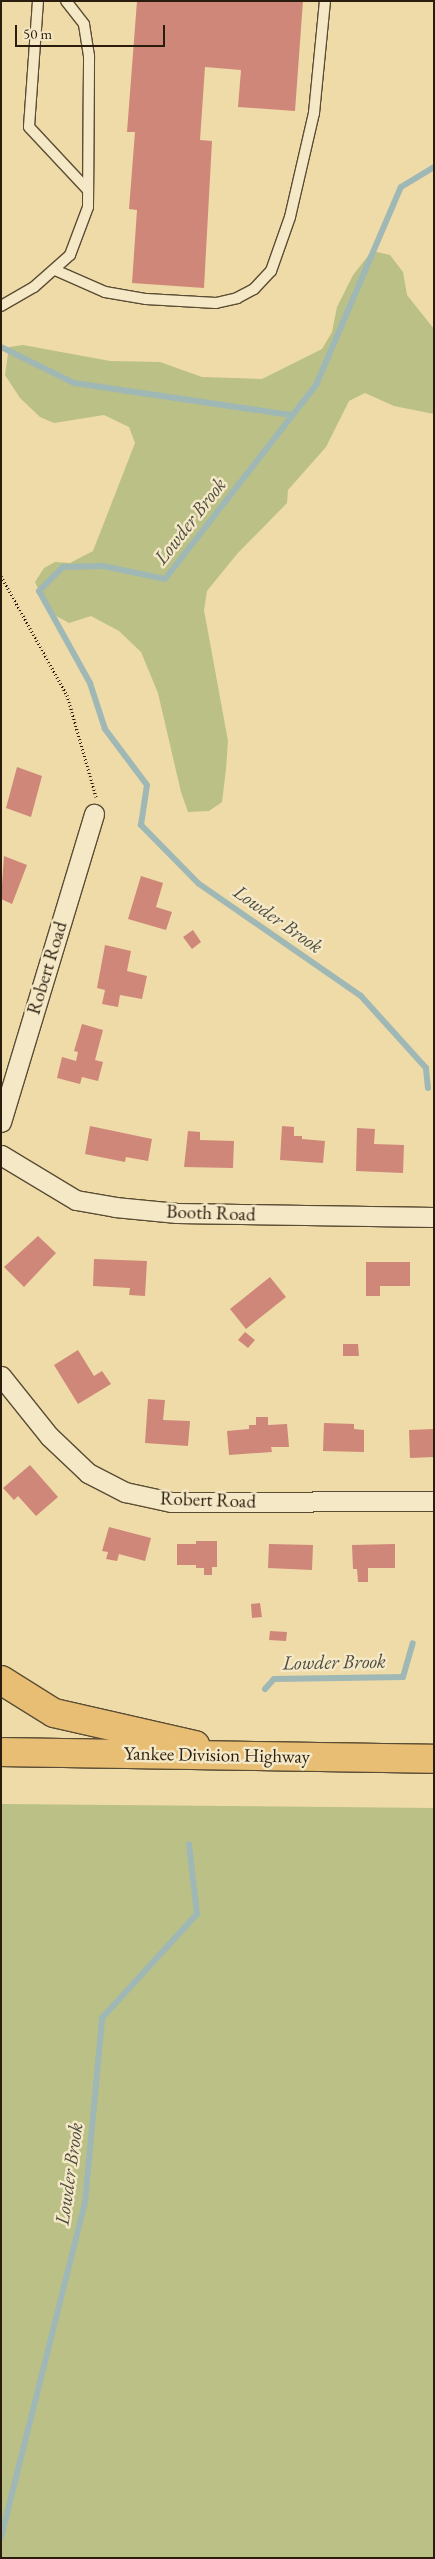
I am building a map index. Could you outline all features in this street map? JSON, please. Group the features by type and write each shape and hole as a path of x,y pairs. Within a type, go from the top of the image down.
{"highway":[{"path":"1,1680 54,1713 117,1724 237,1756"},
{"name":"Yankee Division Highway","path":"1,1752 434,1759"}],"street":[{"name":"Robert Road","path":"1,1122 94,814"},
{"name":"Booth Road","path":"1,1154 76,1200 115,1208 177,1213 434,1217"},
{"name":"Robert Road","path":"1,1376 49,1436 88,1473 125,1492 171,1502 434,1501"}],"lane":[{"path":"38,1 29,127 88,190"},
{"path":"1,306 34,287 70,255 88,207 89,56 84,24 66,1"},
{"path":"55,270 105,292 146,299 216,303 237,298 254,288 271,270 290,217 314,113 325,1"}],"path":[{"path":"1,576 67,695 96,795 94,814"}],"green space":[{"path":"372,251 390,255 403,272 407,295 434,329 434,414 394,406 365,393 349,401 326,447 288,490 287,503 237,554 207,591 204,610 228,741 226,769 222,802 209,811 188,812 181,792 158,693 141,652 119,631 91,616 69,623 49,612 35,582 44,568 55,562 70,563 93,551 135,443 129,427 104,415 54,423 40,417 20,398 5,375 9,347 23,345 110,361 160,362 202,377 262,379 322,349 332,332 337,307 353,275"},
{"path":"1,1804 434,1808 434,2558 1,2558"}],"building":[{"path":"137,1 303,1 295,111 238,107 241,70 205,67 200,140 212,141 204,288 132,283 137,210 129,209 135,132 127,132"},
{"path":"17,767 42,776 31,817 6,808"},
{"path":"4,856 27,865 12,904 1,899"},
{"path":"141,876 163,883 156,907 172,912 166,930 128,919"},
{"path":"193,930 201,942 192,949 183,937"},
{"path":"105,945 131,951 127,971 147,976 142,999 120,995 118,1007 102,1004 105,990 97,988"},
{"path":"82,1024 103,1030 95,1060 103,1062 98,1081 82,1077 80,1084 57,1078 62,1057 76,1061 78,1052 74,1051"},
{"path":"90,1126 152,1139 148,1161 126,1157 125,1162 85,1154"},
{"path":"282,1126 294,1127 294,1136 302,1136 302,1139 325,1141 323,1163 280,1160"},
{"path":"357,1128 375,1129 374,1144 404,1145 403,1173 356,1171"},
{"path":"188,1131 200,1132 200,1140 234,1141 233,1168 184,1167"},
{"path":"38,1236 56,1253 24,1287 4,1267"},
{"path":"94,1259 147,1261 145,1296 129,1295 130,1288 93,1286"},
{"path":"366,1262 410,1262 410,1286 380,1286 380,1296 366,1296"},
{"path":"270,1277 286,1297 246,1329 230,1309"},
{"path":"245,1332 255,1340 248,1348 238,1340"},
{"path":"343,1344 358,1344 359,1356 343,1356"},
{"path":"78,1350 94,1376 102,1371 111,1384 78,1404 54,1365"},
{"path":"148,1399 165,1400 163,1420 190,1421 188,1446 145,1443"},
{"path":"256,1417 268,1417 268,1425 287,1424 289,1447 271,1447 272,1452 229,1455 227,1431 249,1429 249,1425 256,1425"},
{"path":"324,1423 354,1424 354,1429 364,1430 364,1452 323,1451"},
{"path":"434,1429 434,1457 410,1458 409,1430"},
{"path":"30,1465 58,1497 36,1516 18,1496 14,1500 3,1488"},
{"path":"109,1527 151,1538 145,1561 119,1554 117,1561 106,1559 108,1552 102,1551"},
{"path":"196,1541 217,1541 217,1567 212,1567 212,1575 204,1575 204,1568 196,1568 196,1565 177,1565 177,1544 196,1544"},
{"path":"269,1544 313,1545 312,1570 268,1568"},
{"path":"395,1544 395,1568 368,1568 368,1582 358,1582 357,1569 353,1569 352,1545"},
{"path":"260,1603 262,1617 252,1618 251,1604"},
{"path":"270,1631 287,1632 286,1641 269,1640"}],"waterway":[{"name":"Lowder Brook","path":"428,1088 426,1068 361,996 199,884 141,825 147,785 105,729 90,683 39,591 63,567 103,566 165,579 316,385 401,187 434,167"},
{"path":"1,347 74,383 292,415"},
{"name":"Lowder Brook","path":"265,1689 274,1679 403,1677 413,1643"},
{"name":"Lowder Brook","path":"1,2537 85,2203 102,2018 197,1914 189,1844"}]}
